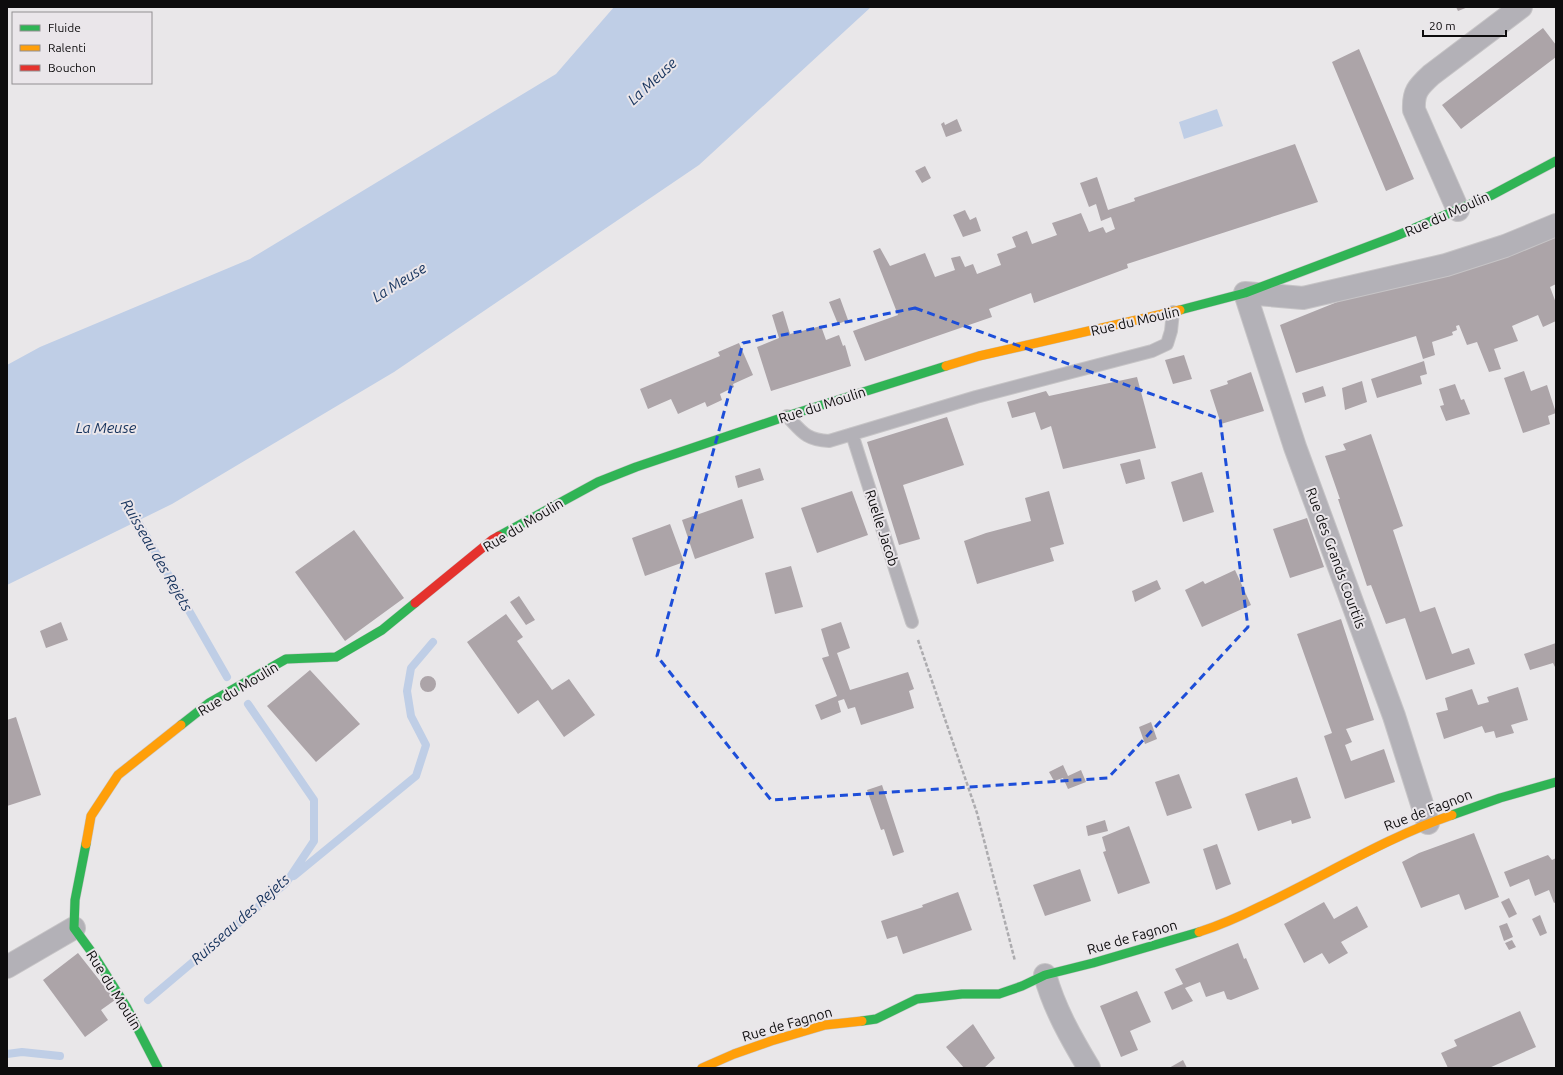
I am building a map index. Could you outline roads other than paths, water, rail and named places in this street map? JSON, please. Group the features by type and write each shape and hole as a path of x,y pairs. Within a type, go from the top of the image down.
{"street":[{"path":"1458,210 1414,110 1413,98 1419,86 1431,75 1521,7"},
{"name":"Rue du Moulin","path":"158,1068 127,1008 93,954 74,928 75,900 91,816 118,775 210,703 286,660 336,657 382,630 492,540 598,482 636,467 787,416 979,356 1173,312 1245,293 1396,236 1458,210 1556,161"},
{"name":"Rue du Moulin","path":"1245,293 1303,298 1446,265 1505,246 1556,225"},
{"name":"Rue des Grands Courtils","path":"1245,293 1295,446 1394,716 1428,824"},
{"name":"Rue de Fagnon","path":"702,1068 764,1044 825,1025 876,1019 917,999 962,994 999,994 1022,986 1045,975 1093,963 1219,926 1294,891 1383,843 1428,824 1500,798 1556,782"},
{"path":"7,967 74,928"},
{"path":"1045,975 1050,992 1060,1014 1089,1068"}],"lane":[{"path":"787,416 806,436 816,440 829,441 976,397 1152,351 1167,344 1171,331 1173,312"},
{"name":"Ruelle Jacob","path":"852,434 912,622"}],"water":[{"name":"La Meuse","path":"614,7 871,7 699,165 394,372 172,504 7,585 7,365 40,347 250,259 556,74"},
{"path":"1217,109 1223,126 1184,139 1179,122"}],"waterway":[{"name":"Ruisseau des Rejets","path":"133,513 227,677"},
{"path":"294,876 416,776 426,745 411,716 407,691 411,668 433,642"},
{"name":"Ruisseau des Rejets","path":"148,1000 286,883 314,841 314,800 248,704"},
{"name":"Ruisseau des Rejets","path":"7,1054 22,1052 60,1056"}]}
